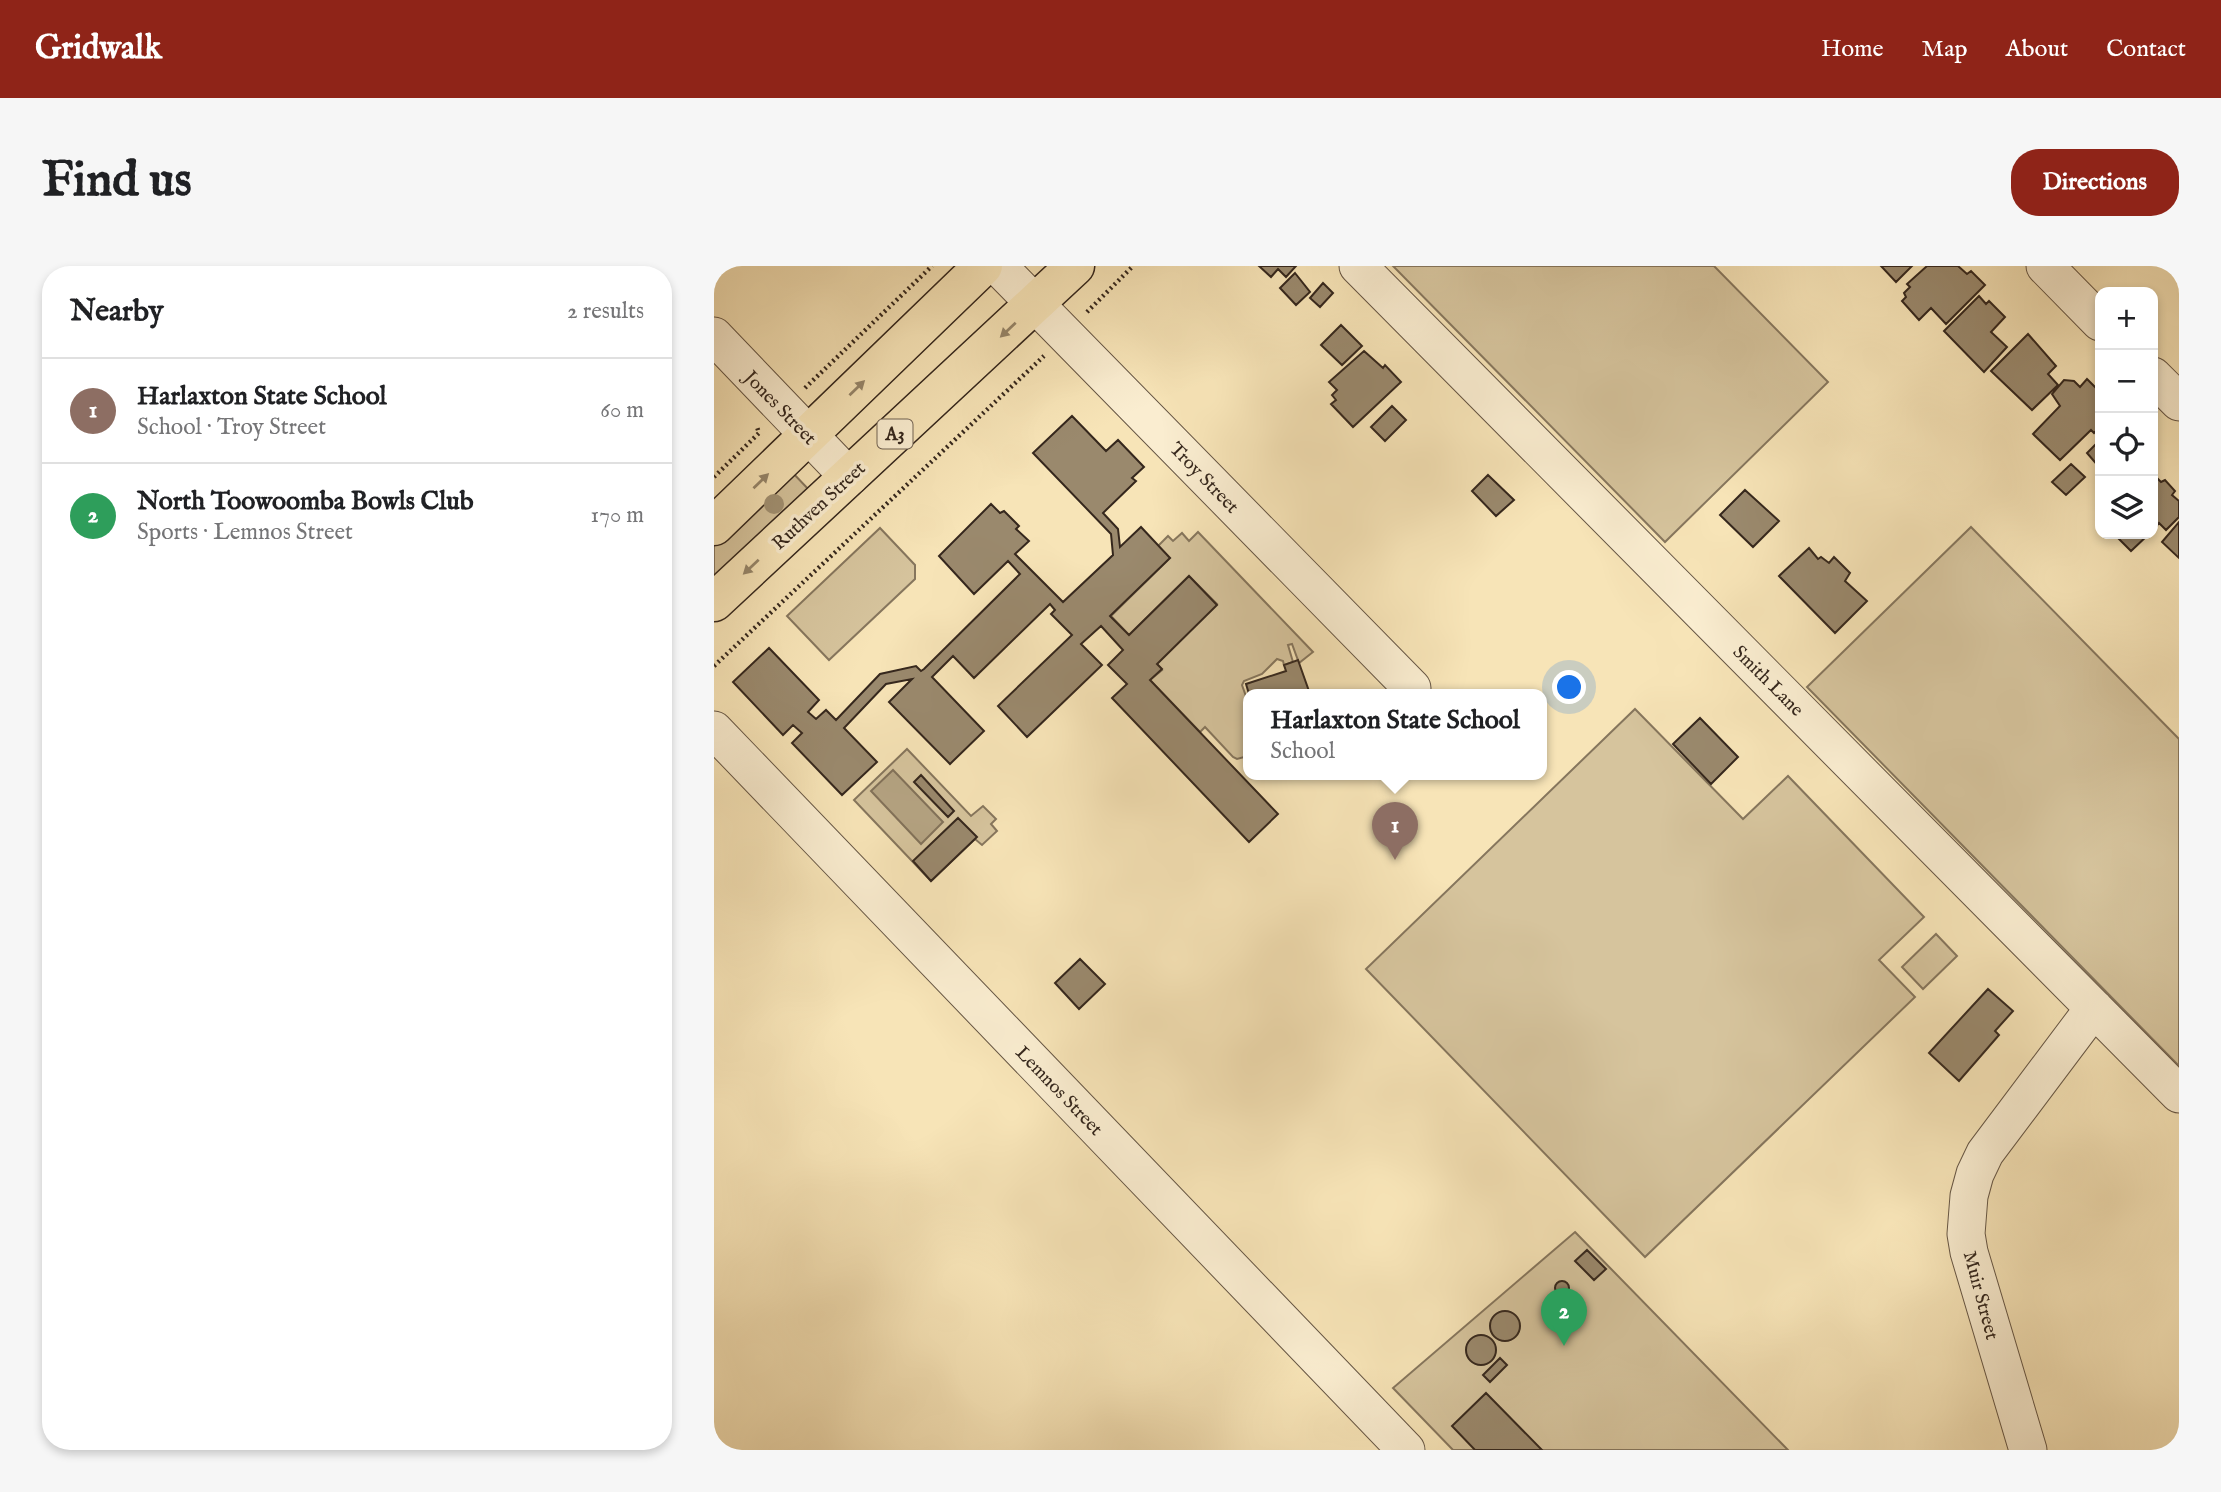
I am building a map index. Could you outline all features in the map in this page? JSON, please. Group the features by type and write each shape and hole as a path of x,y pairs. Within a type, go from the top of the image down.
{"highway":[{"path":"714,526 983,266"},
{"name":"Ruthven Street","path":"714,602 1075,266"}],"street":[{"name":"Troy Street","path":"998,266 1412,688"},
{"name":"Smith Lane","path":"1359,266 2179,1094"},
{"path":"2045,266 2095,317"},
{"name":"Jones Street","path":"714,336 849,477"},
{"path":"2158,381 2179,402"},
{"name":"Lemnos Street","path":"714,730 1406,1450"},
{"name":"Muir Street","path":"2028,1450 1973,1270 1966,1234 1969,1196 1975,1174 1998,1133 2094,1008"}],"path":[{"path":"799,393 932,266"},
{"path":"714,666 857,534 1066,334 1133,266"},
{"path":"714,477 759,433"}],"shaded area":[{"path":"1393,266 1714,266 1828,382 1665,542"},
{"path":"791,471 811,492 714,583 714,545"},
{"path":"1971,527 2179,739 2179,1066 1807,687"},
{"path":"880,528 915,565 915,579 829,660 787,616"},
{"path":"1198,532 1313,652 1299,663 1292,644 1288,645 1293,662 1284,665 1283,661 1277,659 1262,674 1244,681 1243,757 1237,759 1205,727 1200,732 1150,680 1162,670 1157,664 1217,604 1189,576 1129,635 1111,616 1170,558 1158,546 1168,536 1173,541 1182,533 1189,541"},
{"path":"1635,709 1743,819 1788,776 1924,917 1879,960 1915,997 1645,1257 1366,969"},
{"path":"907,749 971,816 983,806 996,819 991,824 997,831 982,845 975,839 931,881 854,800"},
{"path":"893,770 943,822 921,844 871,791"},
{"path":"1936,934 1957,956 1923,989 1902,967"},
{"path":"1575,1232 1788,1450 1453,1450 1393,1388"}],"building":[{"path":"1259,266 1296,266 1286,277 1278,269 1271,277"},
{"path":"1881,266 1912,266 1896,282"},
{"path":"1927,266 1958,266 1967,274 1971,271 1985,285 1946,324 1931,308 1919,320 1902,301 1906,297 1904,293 1910,287 1907,284"},
{"path":"1295,273 1310,292 1296,305 1280,288"},
{"path":"1323,283 1333,293 1320,307 1310,298"},
{"path":"1979,296 1986,304 1989,301 2005,317 1991,332 2007,347 1984,372 1944,331"},
{"path":"1341,325 1362,346 1342,365 1321,345"},
{"path":"2028,334 2056,366 2048,374 2058,385 2032,410 1991,371"},
{"path":"1364,351 1383,368 1385,365 1401,382 1353,427 1331,404 1336,400 1332,395 1337,390 1329,382"},
{"path":"2087,379 2095,387 2095,432 2091,430 2060,460 2033,434 2060,406 2052,394 2064,380 2074,381 2080,387"},
{"path":"1392,406 1406,420 1385,441 1371,427"},
{"path":"1072,416 1106,451 1118,440 1144,467 1132,478 1136,481 1103,513 1118,529 1120,547 1141,527 1170,558 1110,616 1129,635 1189,576 1217,605 1157,664 1162,669 1150,680 1278,814 1249,842 1112,698 1127,684 1108,665 1123,650 1101,626 1081,644 1102,665 1027,737 998,706 1072,635 1051,614 1055,610 1050,604 974,678 953,656 932,677 984,731 950,764 889,702 912,679 886,684 844,728 877,762 842,795 792,743 802,733 793,725 783,735 733,682 769,648 819,700 808,712 816,719 826,710 836,720 880,674 916,666 921,671 924,669 1020,574 1008,561 974,594 939,556 991,504 1000,513 1004,511 1019,526 1016,529 1029,541 1015,554 1063,602 1113,555 1111,534 1033,453"},
{"path":"2095,445 2095,462 2087,453"},
{"path":"2071,464 2085,477 2066,495 2052,482"},
{"path":"1488,475 1514,500 1496,516 1472,491"},
{"path":"2158,479 2161,482 2165,480 2175,491 2172,495 2179,501 2179,517 2166,530 2159,523"},
{"path":"1745,490 1779,521 1753,547 1720,515"},
{"path":"2179,522 2179,558 2162,542"},
{"path":"2119,539 2144,539 2131,551"},
{"path":"1809,548 1818,559 1821,557 1829,563 1834,557 1850,573 1845,581 1867,601 1835,633 1779,576"},
{"path":"1298,660 1308,689 1248,689 1246,684 1286,671 1284,665"},
{"path":"1700,718 1738,757 1711,784 1673,744"},
{"path":"921,775 954,811 948,817 914,782"},
{"path":"958,818 977,837 931,881 913,861"},
{"path":"1080,959 1105,984 1079,1009 1055,983"},
{"path":"1988,989 2013,1011 1995,1031 1999,1035 1959,1081 1929,1053"},
{"path":"1587,1250 1606,1269 1594,1280 1575,1261"},
{"path":"1559,1281 1565,1281 1569,1288 1565,1295 1559,1295 1555,1291 1555,1285"},
{"path":"1505,1311 1516,1315 1520,1326 1516,1337 1505,1341 1494,1337 1490,1326 1494,1315"},
{"path":"1481,1335 1492,1339 1496,1350 1492,1361 1481,1365 1470,1361 1466,1350 1470,1339"},
{"path":"1500,1358 1507,1365 1490,1382 1483,1375"},
{"path":"1486,1393 1542,1450 1475,1450 1452,1426"}],"place":[{"name":"Harlaxton State School","path":"1395,860"},
{"name":"North Toowoomba Bowls Club","path":"1564,1346"}]}
